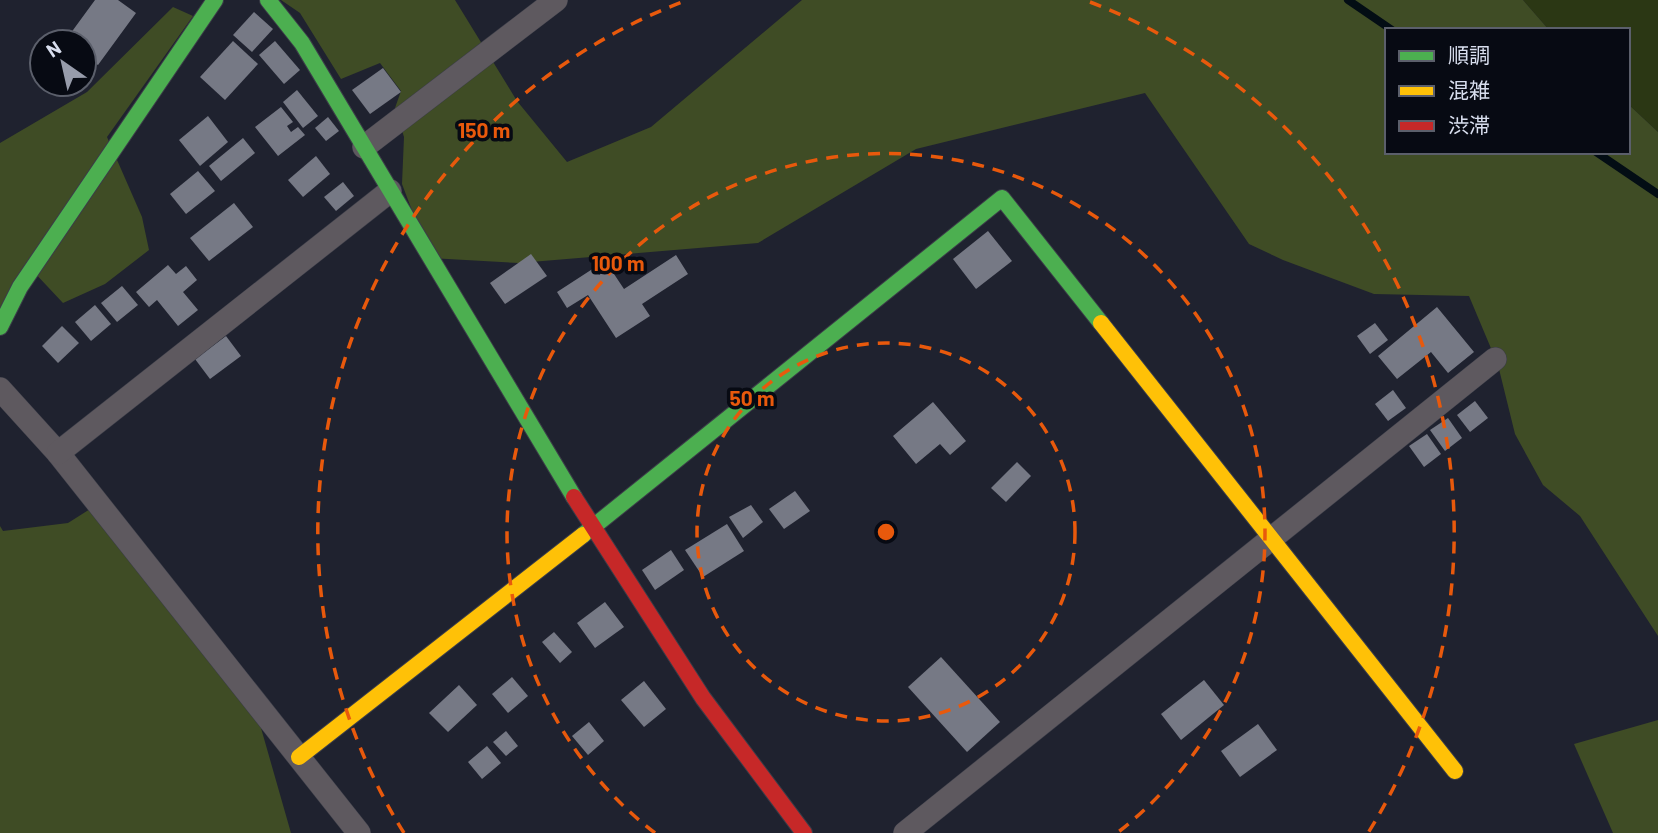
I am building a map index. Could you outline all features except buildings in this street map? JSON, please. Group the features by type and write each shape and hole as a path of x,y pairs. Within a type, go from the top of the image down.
{"street":[{"path":"0,327 20,287 215,0"},
{"path":"268,0 302,43 592,528 703,698 804,833"},
{"path":"364,147 556,0"},
{"path":"58,453 390,191"},
{"path":"299,757 592,528 1002,198 1455,771"},
{"path":"905,833 1494,359"},
{"path":"0,389 58,453 359,833"}],"green space":[{"path":"281,0 455,0 517,101 567,162 651,127 802,0 1523,0 1547,28 1385,28 1385,154 1630,154 1630,106 1658,132 1658,636 1580,516 1543,485 1515,434 1498,365 1469,296 1374,294 1283,260 1249,244 1145,93 916,149 758,243 519,263 430,258 402,184 404,137 395,108 401,91 380,63 341,79 300,13"},
{"path":"1523,0 1658,0 1658,132 1630,106 1630,28 1547,28"},
{"path":"173,7 193,16 107,137 142,217 149,250 105,284 63,303 32,270 0,331 0,143 77,98 98,98 98,81"},
{"path":"98,504 253,700 291,833 0,833 0,526 3,531 68,523"},
{"path":"1658,720 1658,833 1613,833 1574,744"}],"waterway":[{"path":"1348,0 1389,28"},
{"path":"1599,154 1658,194"}],"traffic: fast":[{"path":"0,327 20,287 215,0"},
{"path":"268,0 302,43 574,497"},
{"path":"583,535 1002,198 1101,323"}],"traffic: slow":[{"path":"1101,323 1455,771"},
{"path":"299,757 583,535"}],"traffic: jam":[{"path":"574,497 703,698 804,833"}]}
